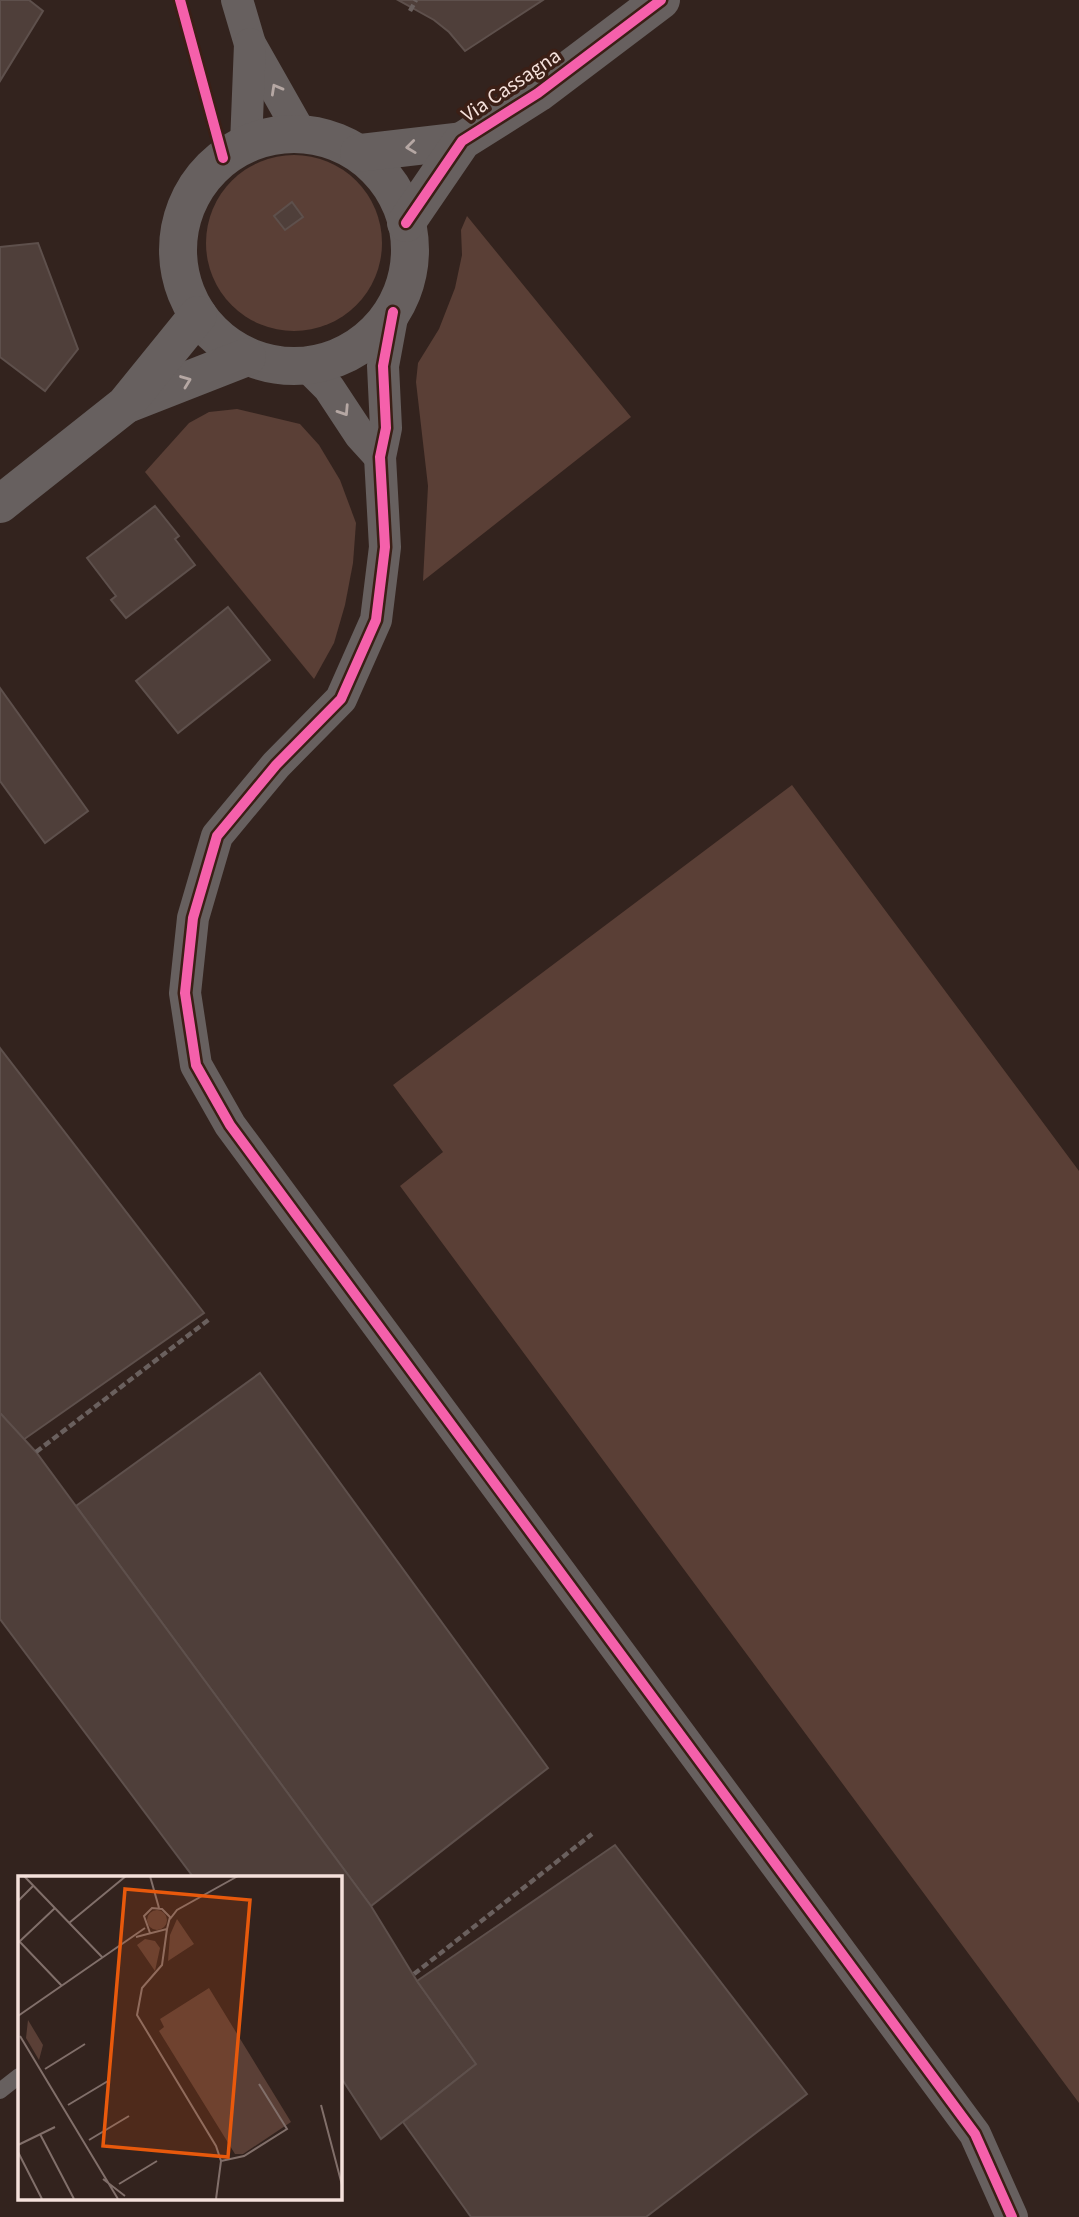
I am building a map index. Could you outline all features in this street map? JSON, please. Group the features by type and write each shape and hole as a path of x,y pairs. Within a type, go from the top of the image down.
{"street":[{"path":"237,0 250,44 301,134"},
{"name":"Via Cassagna","path":"407,223 462,141 538,93 662,0"},
{"path":"246,144 250,44"},
{"path":"393,312 369,340 337,359 307,366 277,365 247,357 221,341 198,315 183,283 178,249 184,214 199,183 223,158 246,144 270,136 301,134 331,140 359,153 382,173 402,205 411,240 408,278 393,312 383,366 387,428 380,457 385,547 376,620 341,699 276,765 217,836 193,918 185,993 196,1065 230,1125 975,2134 1012,2217"},
{"name":"Via Cassagna","path":"359,153 462,141"},
{"path":"0,503 125,405 198,315"},
{"path":"125,405 247,357"},
{"path":"307,366 329,388 360,435 380,457"}],"lane":[{"path":"0,2091 18,2077"}],"path":[{"path":"410,11 416,0"},
{"path":"36,1452 211,1318"},
{"path":"414,1974 592,1834"}],"shaded area":[{"path":"294,155 328,162 356,181 375,209 382,243 375,277 356,305 328,324 294,331 260,324 232,305 213,277 206,243 213,209 232,181 260,162"},
{"path":"467,216 631,417 423,581 428,486 416,382 418,363 439,329 455,288 462,255 461,230"},
{"path":"237,409 300,424 319,445 340,480 356,523 353,563 345,605 334,643 314,679 145,472 189,423 209,412"},
{"path":"792,785 1079,1171 1079,2103 400,1186 443,1152 393,1085"}],"building":[{"path":"0,0 29,0 43,11 0,81"},
{"path":"398,0 543,0 465,51 449,32 434,20"},
{"path":"292,202 303,217 285,230 274,216"},
{"path":"38,243 78,349 45,391 0,357 0,247"},
{"path":"155,506 179,536 175,539 195,565 126,618 111,600 116,596 87,558"},
{"path":"228,607 270,660 178,733 136,681"},
{"path":"0,688 88,811 45,843 0,781"},
{"path":"0,1048 204,1313 23,1440 0,1413"},
{"path":"260,1373 548,1768 371,1906 76,1506"},
{"path":"0,1413 36,1452 371,1906 417,1981 476,2064 381,2139 341,2078 341,1876 193,1876 0,1619"},
{"path":"615,1845 807,2094 646,2217 471,2217 403,2122 476,2064 417,1981"}],"cycle path":[{"path":"180,0 223,158"},
{"path":"406,223 462,141 538,93 661,0"},
{"path":"393,312 383,366 386,428 380,457 385,547 376,620 341,699 276,765 217,836 193,918 185,993 196,1065 230,1125 975,2134 1012,2217"}]}
